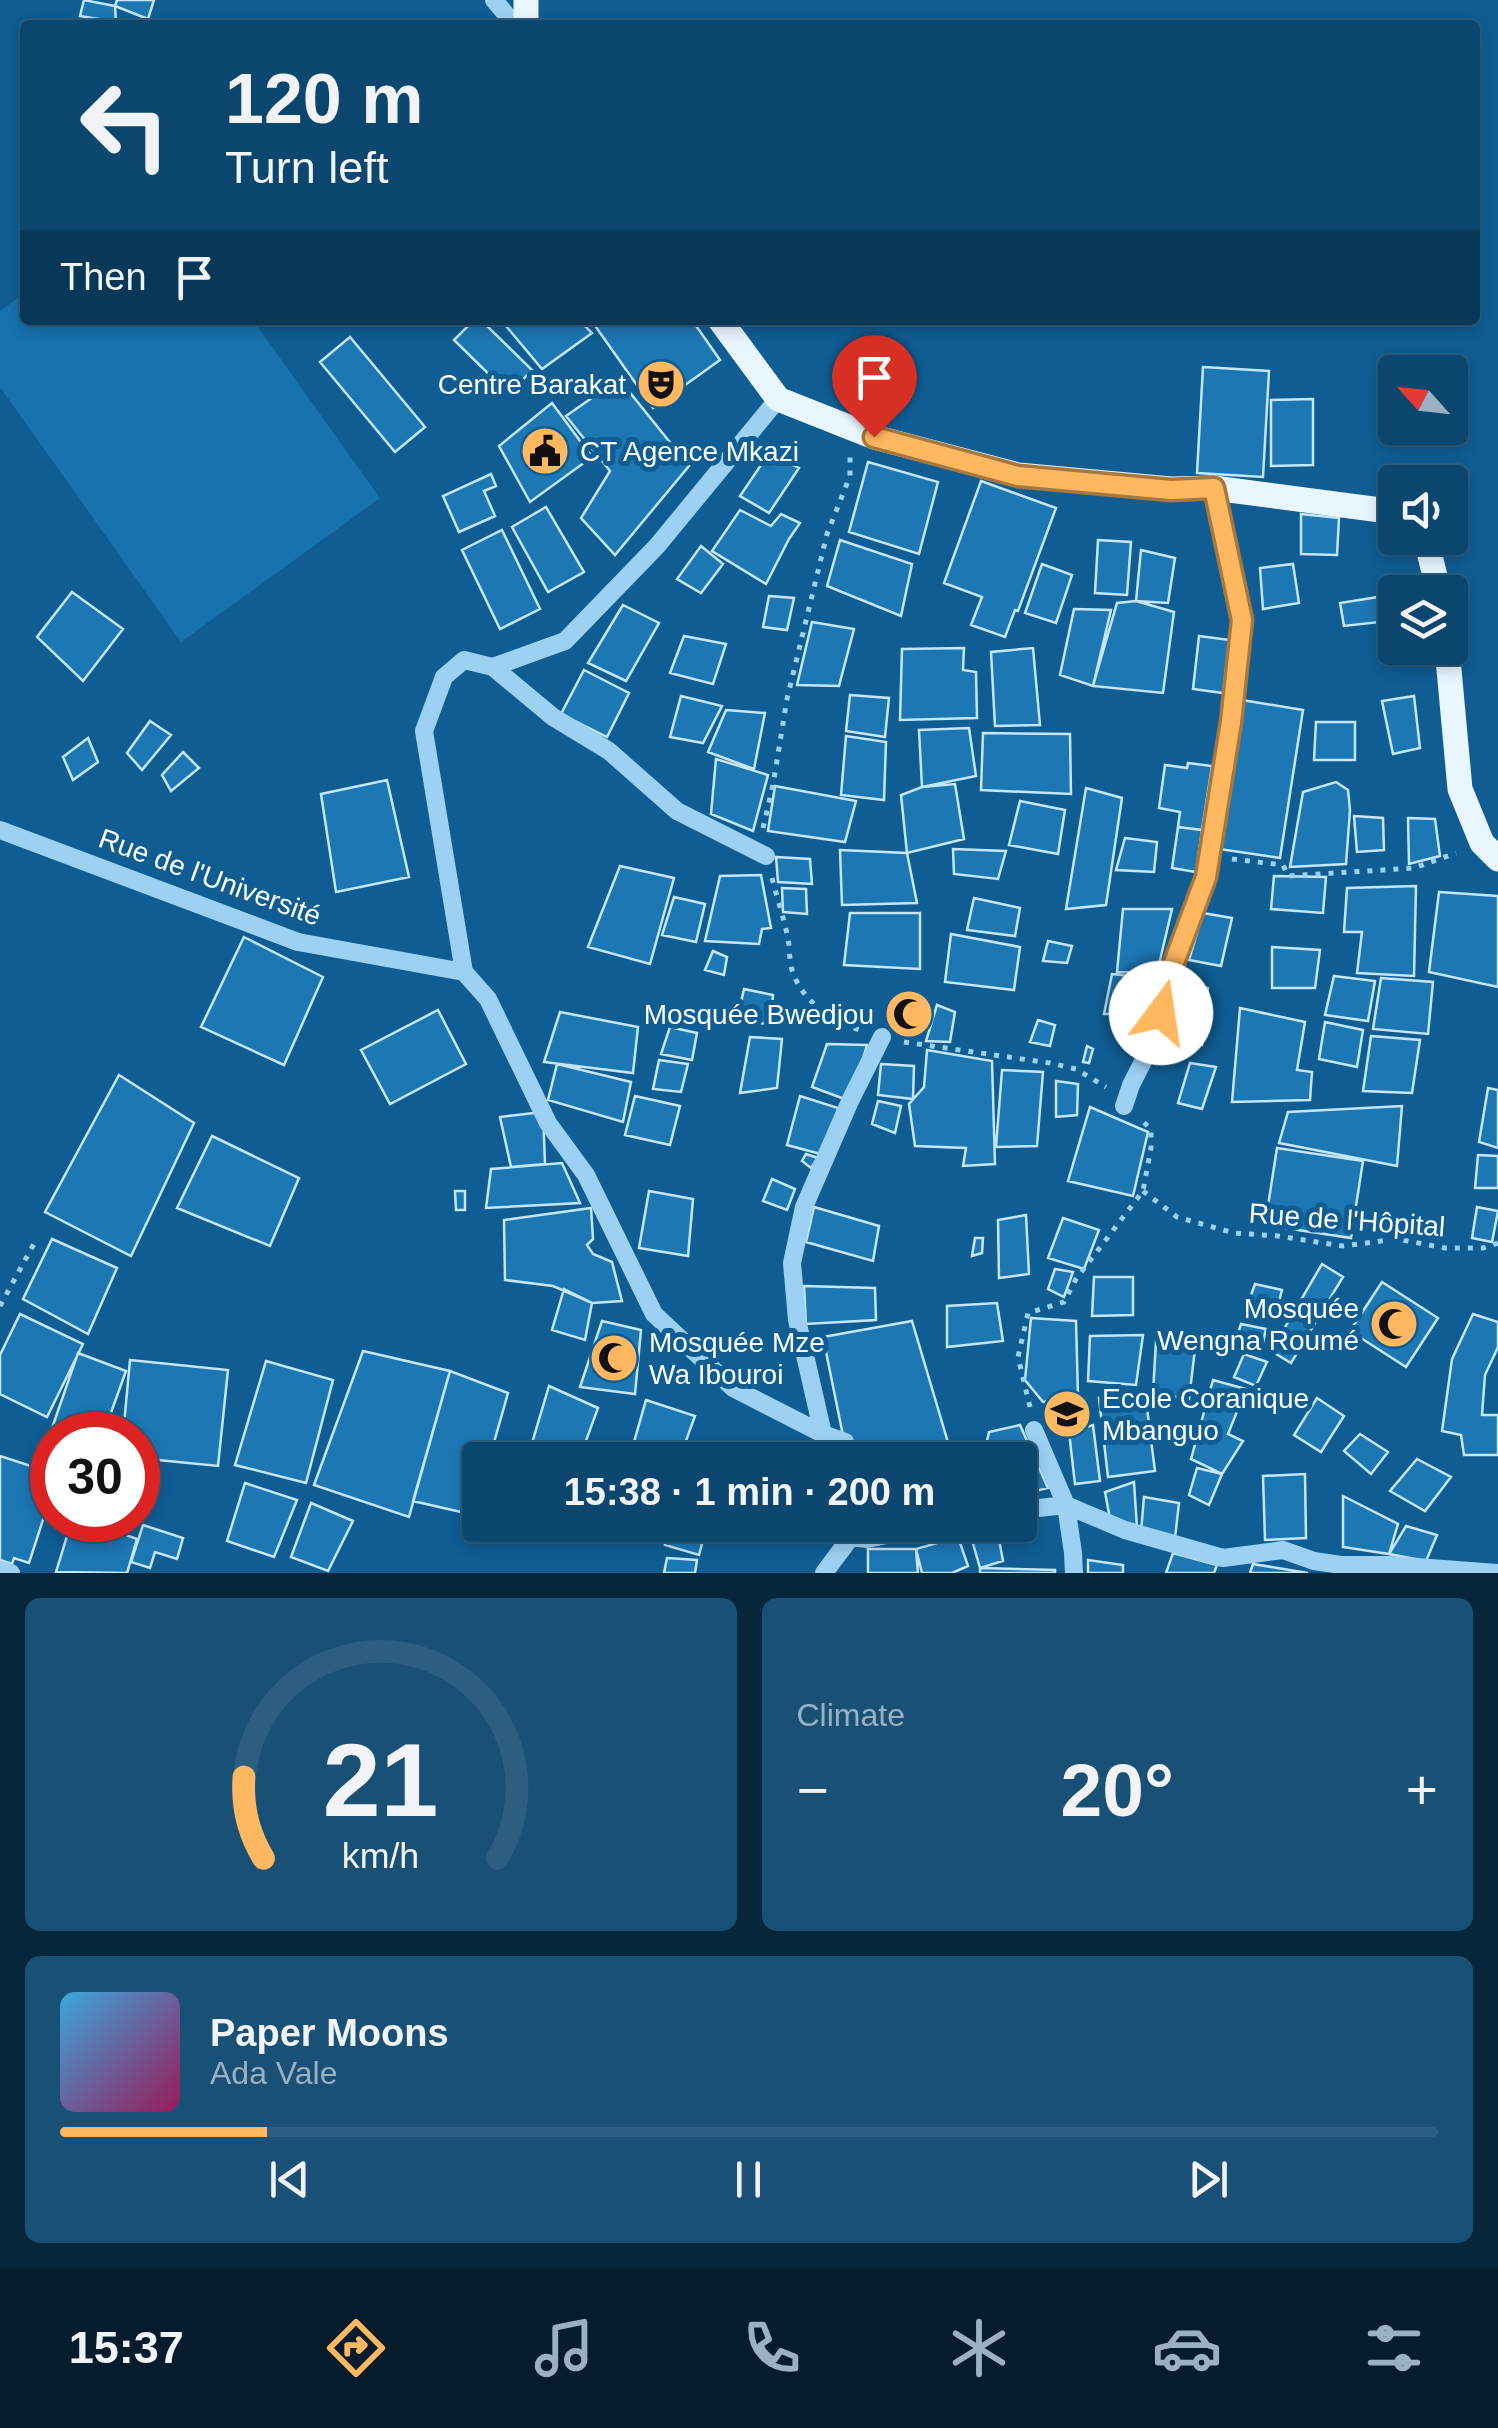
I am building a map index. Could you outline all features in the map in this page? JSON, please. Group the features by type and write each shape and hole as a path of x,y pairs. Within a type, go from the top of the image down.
{"main road":[{"path":"724,325 778,399 874,437 1018,476 1171,490 1214,488 1378,509"},
{"path":"1448,665 1460,789 1490,851"}],"street":[{"path":"494,0 511,20"},
{"path":"492,667 565,641 657,546 778,399"},
{"path":"1124,1106 1130,1084 1154,1040 1175,960 1206,877 1231,722 1242,620 1214,488"},
{"path":"766,856 677,811 609,751 553,718 492,667 464,660 444,677 424,731 464,972 488,999 548,1123 586,1175 654,1314 733,1388 845,1442"},
{"name":"Rue de l'Université","path":"0,830 298,942 464,972"},
{"path":"824,1434 797,1320 792,1263 804,1207 882,1037"},
{"path":"1034,1430 1066,1505 1074,1573"},
{"path":"1037,1508 1066,1505 1125,1530 1223,1558 1283,1550 1341,1565 1498,1573"},
{"path":"824,1573 843,1542"},
{"path":"0,1570 10,1573"}],"path":[{"path":"852,427 850,476 827,534 787,699 762,826 792,970 820,1011 841,1024 893,1041 1076,1069 1120,1092 1130,1084"},
{"path":"1210,856 1283,865 1288,876 1414,868 1490,851"},
{"path":"1034,1430 1018,1357 1028,1313 1064,1302 1076,1279 1143,1190 1151,1129 1124,1106"},
{"name":"Rue de l'Hôpital","path":"1143,1190 1177,1217 1234,1233 1343,1246 1397,1238 1445,1248 1482,1248 1498,1243"},
{"path":"0,1306 36,1240"}],"shaded area":[{"path":"20,297 20,325 257,325 380,498 181,642 0,387 0,311"}],"building":[{"path":"84,0 115,6 116,20 80,16"},
{"path":"117,0 154,0 148,19 115,6"},
{"path":"469,325 486,325 532,370 509,394 454,340"},
{"path":"505,325 584,325 592,333 542,369"},
{"name":"Centre Barakat","path":"595,325 696,325 720,360 653,408"},
{"path":"350,337 425,427 395,452 320,362"},
{"path":"1203,367 1269,371 1263,477 1197,473"},
{"path":"619,379 689,466 615,555 581,518 610,471 566,416"},
{"path":"1313,399 1313,465 1271,466 1271,400"},
{"name":"CT Agence Mkazi","path":"552,403 592,457 530,502 499,446"},
{"path":"769,453 799,468 769,513 740,496"},
{"path":"868,462 938,482 919,554 849,532"},
{"path":"491,474 496,486 484,491 495,516 459,532 443,496"},
{"path":"981,481 1056,508 1005,637 971,625 982,597 944,583"},
{"path":"546,507 584,572 548,592 512,527"},
{"path":"740,510 771,526 781,514 800,523 766,584 712,551"},
{"path":"1301,514 1339,518 1337,555 1301,554"},
{"path":"502,530 540,609 500,629 462,550"},
{"path":"840,540 912,564 901,616 827,586"},
{"path":"1098,540 1131,542 1127,595 1095,593"},
{"path":"701,546 723,564 701,593 677,579"},
{"path":"1141,550 1175,558 1168,603 1136,601"},
{"path":"1042,564 1072,575 1056,623 1025,613"},
{"path":"1293,564 1299,603 1263,609 1260,568"},
{"path":"72,592 123,629 83,681 37,637"},
{"path":"769,596 794,598 787,630 763,627"},
{"path":"1378,597 1378,622 1344,626 1340,603"},
{"path":"1136,601 1174,612 1163,693 1093,686 1117,603"},
{"path":"623,605 659,623 626,681 588,663"},
{"path":"1074,609 1111,610 1093,686 1060,675"},
{"path":"812,622 854,629 839,686 797,685"},
{"path":"684,636 726,644 713,684 670,673"},
{"path":"1199,636 1230,640 1223,693 1193,689"},
{"path":"964,648 963,670 976,672 977,718 900,720 902,649"},
{"path":"1033,648 1040,725 995,726 991,652"},
{"path":"584,670 629,693 607,737 561,714"},
{"path":"850,695 889,698 885,737 846,731"},
{"path":"681,696 722,706 703,743 670,737"},
{"path":"1414,696 1420,748 1393,754 1382,701"},
{"path":"1242,700 1303,710 1280,858 1219,849"},
{"path":"726,710 765,713 754,769 708,752"},
{"path":"150,721 171,735 142,770 127,753"},
{"path":"1316,722 1355,722 1355,760 1314,760"},
{"path":"969,728 976,776 922,787 919,730"},
{"path":"983,733 1070,734 1071,794 981,790"},
{"path":"846,736 886,742 884,800 841,795"},
{"path":"88,738 98,762 73,780 63,757"},
{"path":"183,752 199,768 171,791 162,775"},
{"path":"716,759 768,775 753,831 711,814"},
{"path":"1188,763 1212,766 1202,830 1178,827 1180,812 1159,808 1165,765 1187,768"},
{"path":"387,780 409,877 336,892 321,794"},
{"path":"1336,782 1348,790 1346,864 1290,867 1303,792"},
{"path":"955,784 964,839 907,853 901,795 922,787"},
{"path":"775,786 856,801 845,842 768,831"},
{"path":"1086,788 1122,798 1106,905 1066,909"},
{"path":"1020,801 1065,810 1058,854 1009,845"},
{"path":"1354,816 1383,818 1384,850 1357,852"},
{"path":"1408,818 1435,819 1440,856 1409,864"},
{"path":"1178,827 1202,830 1196,872 1172,868"},
{"path":"1125,838 1157,842 1154,872 1116,870"},
{"path":"953,849 1006,851 998,879 954,874"},
{"path":"840,850 907,853 917,903 842,905"},
{"path":"776,857 810,859 812,884 778,882"},
{"path":"620,866 674,878 650,964 588,947"},
{"path":"761,875 771,928 762,929 759,944 705,941 720,876"},
{"path":"1274,876 1326,877 1323,913 1271,909"},
{"path":"1416,886 1414,976 1357,973 1362,932 1344,932 1347,888"},
{"path":"782,888 806,889 807,914 783,912"},
{"path":"1439,892 1498,896 1498,987 1429,972"},
{"path":"674,897 705,904 696,942 662,935"},
{"path":"974,898 1020,908 1015,936 967,930"},
{"path":"1123,909 1172,909 1157,973 1117,972"},
{"path":"850,913 920,913 920,969 844,965"},
{"path":"1203,913 1232,918 1221,966 1189,960"},
{"path":"951,934 1020,947 1014,990 945,982"},
{"path":"244,937 323,977 284,1065 201,1027"},
{"path":"1048,941 1072,946 1067,963 1043,961"},
{"path":"1272,947 1320,950 1315,988 1272,988"},
{"path":"713,951 727,957 724,975 705,970"},
{"path":"1112,974 1155,979 1148,1014 1104,1014"},
{"path":"1334,976 1375,981 1368,1021 1325,1015"},
{"path":"1381,978 1433,982 1428,1034 1373,1029"},
{"path":"1173,983 1208,988 1202,1045 1162,1037"},
{"path":"744,989 773,995 771,1024 737,1021"},
{"name":"Mosquée Bwedjou","path":"897,999 925,1001 921,1031 891,1026"},
{"path":"937,1005 955,1012 950,1042 926,1041"},
{"path":"1240,1008 1305,1022 1297,1070 1312,1072 1310,1100 1232,1102"},
{"path":"438,1010 466,1064 390,1104 361,1050"},
{"path":"560,1012 638,1027 633,1073 544,1062"},
{"path":"1038,1020 1055,1025 1050,1046 1030,1042"},
{"path":"1325,1022 1363,1030 1357,1067 1319,1059"},
{"path":"670,1027 697,1033 692,1060 661,1054"},
{"path":"1142,1029 1137,1045 1125,1044 1128,1030"},
{"path":"1371,1036 1420,1040 1412,1093 1363,1091"},
{"path":"750,1037 782,1039 777,1088 740,1093"},
{"path":"827,1044 867,1045 850,1101 812,1087"},
{"path":"1087,1046 1093,1049 1089,1063 1083,1062"},
{"path":"927,1050 992,1061 995,1164 963,1166 966,1148 915,1146 909,1104 924,1087"},
{"path":"659,1060 688,1064 681,1092 653,1089"},
{"path":"1190,1063 1216,1067 1202,1109 1178,1103"},
{"path":"557,1064 631,1082 623,1122 548,1100"},
{"path":"881,1064 914,1066 913,1099 878,1095"},
{"path":"1002,1070 1043,1072 1037,1146 996,1147"},
{"path":"119,1075 194,1123 131,1256 45,1212"},
{"path":"1056,1081 1078,1084 1077,1115 1056,1117"},
{"path":"1488,1088 1498,1090 1498,1148 1479,1142"},
{"path":"635,1096 680,1106 670,1145 625,1135"},
{"path":"800,1096 838,1108 828,1156 787,1145"},
{"path":"878,1101 901,1106 895,1133 872,1124"},
{"path":"1402,1106 1397,1166 1279,1143 1288,1112"},
{"path":"1090,1107 1148,1132 1133,1196 1068,1181"},
{"path":"543,1112 545,1164 511,1167 500,1117"},
{"path":"212,1136 299,1178 270,1246 177,1208"},
{"path":"1277,1148 1363,1161 1351,1238 1265,1225"},
{"path":"806,1154 818,1158 811,1168 802,1161"},
{"path":"1478,1155 1498,1156 1498,1188 1475,1188"},
{"path":"562,1163 580,1203 486,1208 491,1169"},
{"path":"772,1179 795,1189 787,1210 763,1201"},
{"path":"455,1191 465,1191 465,1210 456,1210"},
{"path":"649,1191 693,1199 688,1256 639,1248"},
{"path":"814,1207 879,1226 873,1261 806,1242"},
{"path":"1477,1207 1498,1211 1492,1242 1472,1238"},
{"path":"591,1208 593,1239 587,1245 593,1254 612,1262 622,1301 592,1303 553,1286 505,1280 504,1220"},
{"path":"1026,1215 1029,1274 999,1278 998,1220"},
{"path":"1063,1218 1099,1230 1084,1269 1048,1258"},
{"path":"975,1238 983,1238 982,1253 972,1256"},
{"path":"52,1239 117,1268 88,1334 23,1299"},
{"path":"1322,1264 1343,1277 1291,1363 1271,1351"},
{"path":"1055,1269 1073,1272 1064,1297 1048,1289"},
{"path":"1094,1277 1133,1277 1133,1315 1092,1316"},
{"name":"Mosquée Wengna Roumé","path":"1382,1282 1438,1318 1406,1367 1350,1331"},
{"path":"1255,1284 1282,1290 1275,1317 1246,1309"},
{"path":"804,1286 875,1288 876,1320 806,1324"},
{"path":"564,1289 592,1303 585,1340 552,1330"},
{"path":"997,1303 1003,1341 947,1347 947,1306"},
{"path":"20,1314 83,1344 49,1412 37,1412 0,1394 0,1355"},
{"path":"1473,1314 1498,1322 1498,1347 1485,1375 1482,1415 1498,1415 1498,1455 1464,1455 1461,1435 1442,1431 1452,1359"},
{"path":"1031,1318 1076,1321 1078,1396 1043,1402 1025,1380"},
{"name":"Mosquée Mze Wa Ibouroi","path":"602,1321 641,1330 635,1394 580,1387"},
{"path":"912,1321 948,1442 844,1442 823,1337"},
{"path":"1241,1324 1266,1329 1261,1351 1235,1342"},
{"path":"1143,1335 1136,1385 1088,1381 1090,1336"},
{"path":"1156,1341 1196,1341 1189,1399 1153,1393"},
{"path":"363,1351 450,1371 409,1517 314,1485"},
{"path":"78,1353 126,1371 111,1412 58,1412"},
{"path":"1244,1354 1267,1362 1256,1386 1234,1377"},
{"path":"130,1360 228,1370 218,1466 160,1460 160,1412 125,1412"},
{"path":"266,1361 333,1380 306,1483 235,1465"},
{"path":"450,1371 508,1393 494,1442 462,1442 462,1512 413,1501"},
{"path":"1213,1380 1246,1389 1228,1434 1243,1441 1222,1474 1191,1459"},
{"path":"549,1386 598,1408 586,1442 532,1442"},
{"path":"1099,1398 1147,1408 1155,1471 1108,1477"},
{"path":"1317,1398 1344,1416 1321,1452 1294,1435"},
{"path":"646,1400 695,1416 686,1442 634,1442"},
{"path":"1020,1425 1028,1442 987,1442 989,1432"},
{"path":"1093,1425 1100,1481 1075,1484 1069,1432"},
{"path":"1360,1434 1388,1452 1371,1474 1344,1451"},
{"path":"0,1456 30,1466 30,1542 36,1542 29,1563 14,1558 12,1564 0,1560"},
{"path":"1417,1459 1451,1477 1425,1511 1390,1491"},
{"path":"1037,1463 1048,1488 1037,1491"},
{"path":"1197,1468 1222,1474 1209,1505 1189,1495"},
{"path":"1305,1474 1306,1538 1265,1540 1263,1476"},
{"path":"1134,1482 1137,1528 1110,1519 1105,1492"},
{"path":"245,1483 297,1500 274,1557 227,1541"},
{"path":"1343,1496 1398,1524 1389,1554 1343,1547"},
{"path":"1144,1497 1179,1503 1175,1538 1141,1532"},
{"path":"311,1503 353,1521 328,1571 291,1557"},
{"path":"1406,1526 1437,1535 1426,1561 1389,1554"},
{"path":"160,1531 183,1538 177,1559 155,1552 150,1568 131,1562 137,1542 160,1542"},
{"path":"65,1542 136,1542 127,1573 56,1572"},
{"path":"666,1542 702,1542 699,1555 665,1545"},
{"path":"940,1542 960,1542 968,1566 952,1573 922,1573 916,1549"},
{"path":"973,1542 999,1542 1003,1561 980,1568"},
{"path":"868,1549 916,1549 918,1573 868,1573"},
{"path":"1173,1553 1217,1565 1214,1573 1166,1573"},
{"path":"667,1558 697,1560 695,1573 664,1573"},
{"path":"1088,1560 1123,1565 1123,1573 1088,1573"},
{"path":"1253,1564 1308,1573 1250,1573"},
{"path":"980,1568 1055,1570 1055,1573 980,1573"}],"place":[{"name":"Centre Barakat","path":"661,384"},
{"name":"CT Agence Mkazi","path":"545,451"},
{"name":"Mosquée Bwedjou","path":"909,1014"},
{"name":"Mosquée Wengna Roumé","path":"1394,1324"},
{"name":"Mosquée Mze Wa Ibouroi","path":"614,1358"},
{"name":"Ecole Coranique Mbanguo","path":"1067,1414"}],"route":[{"path":"874,437 1018,476 1171,490 1214,488 1242,620 1231,722 1206,877 1175,960 1161,1013"}]}
